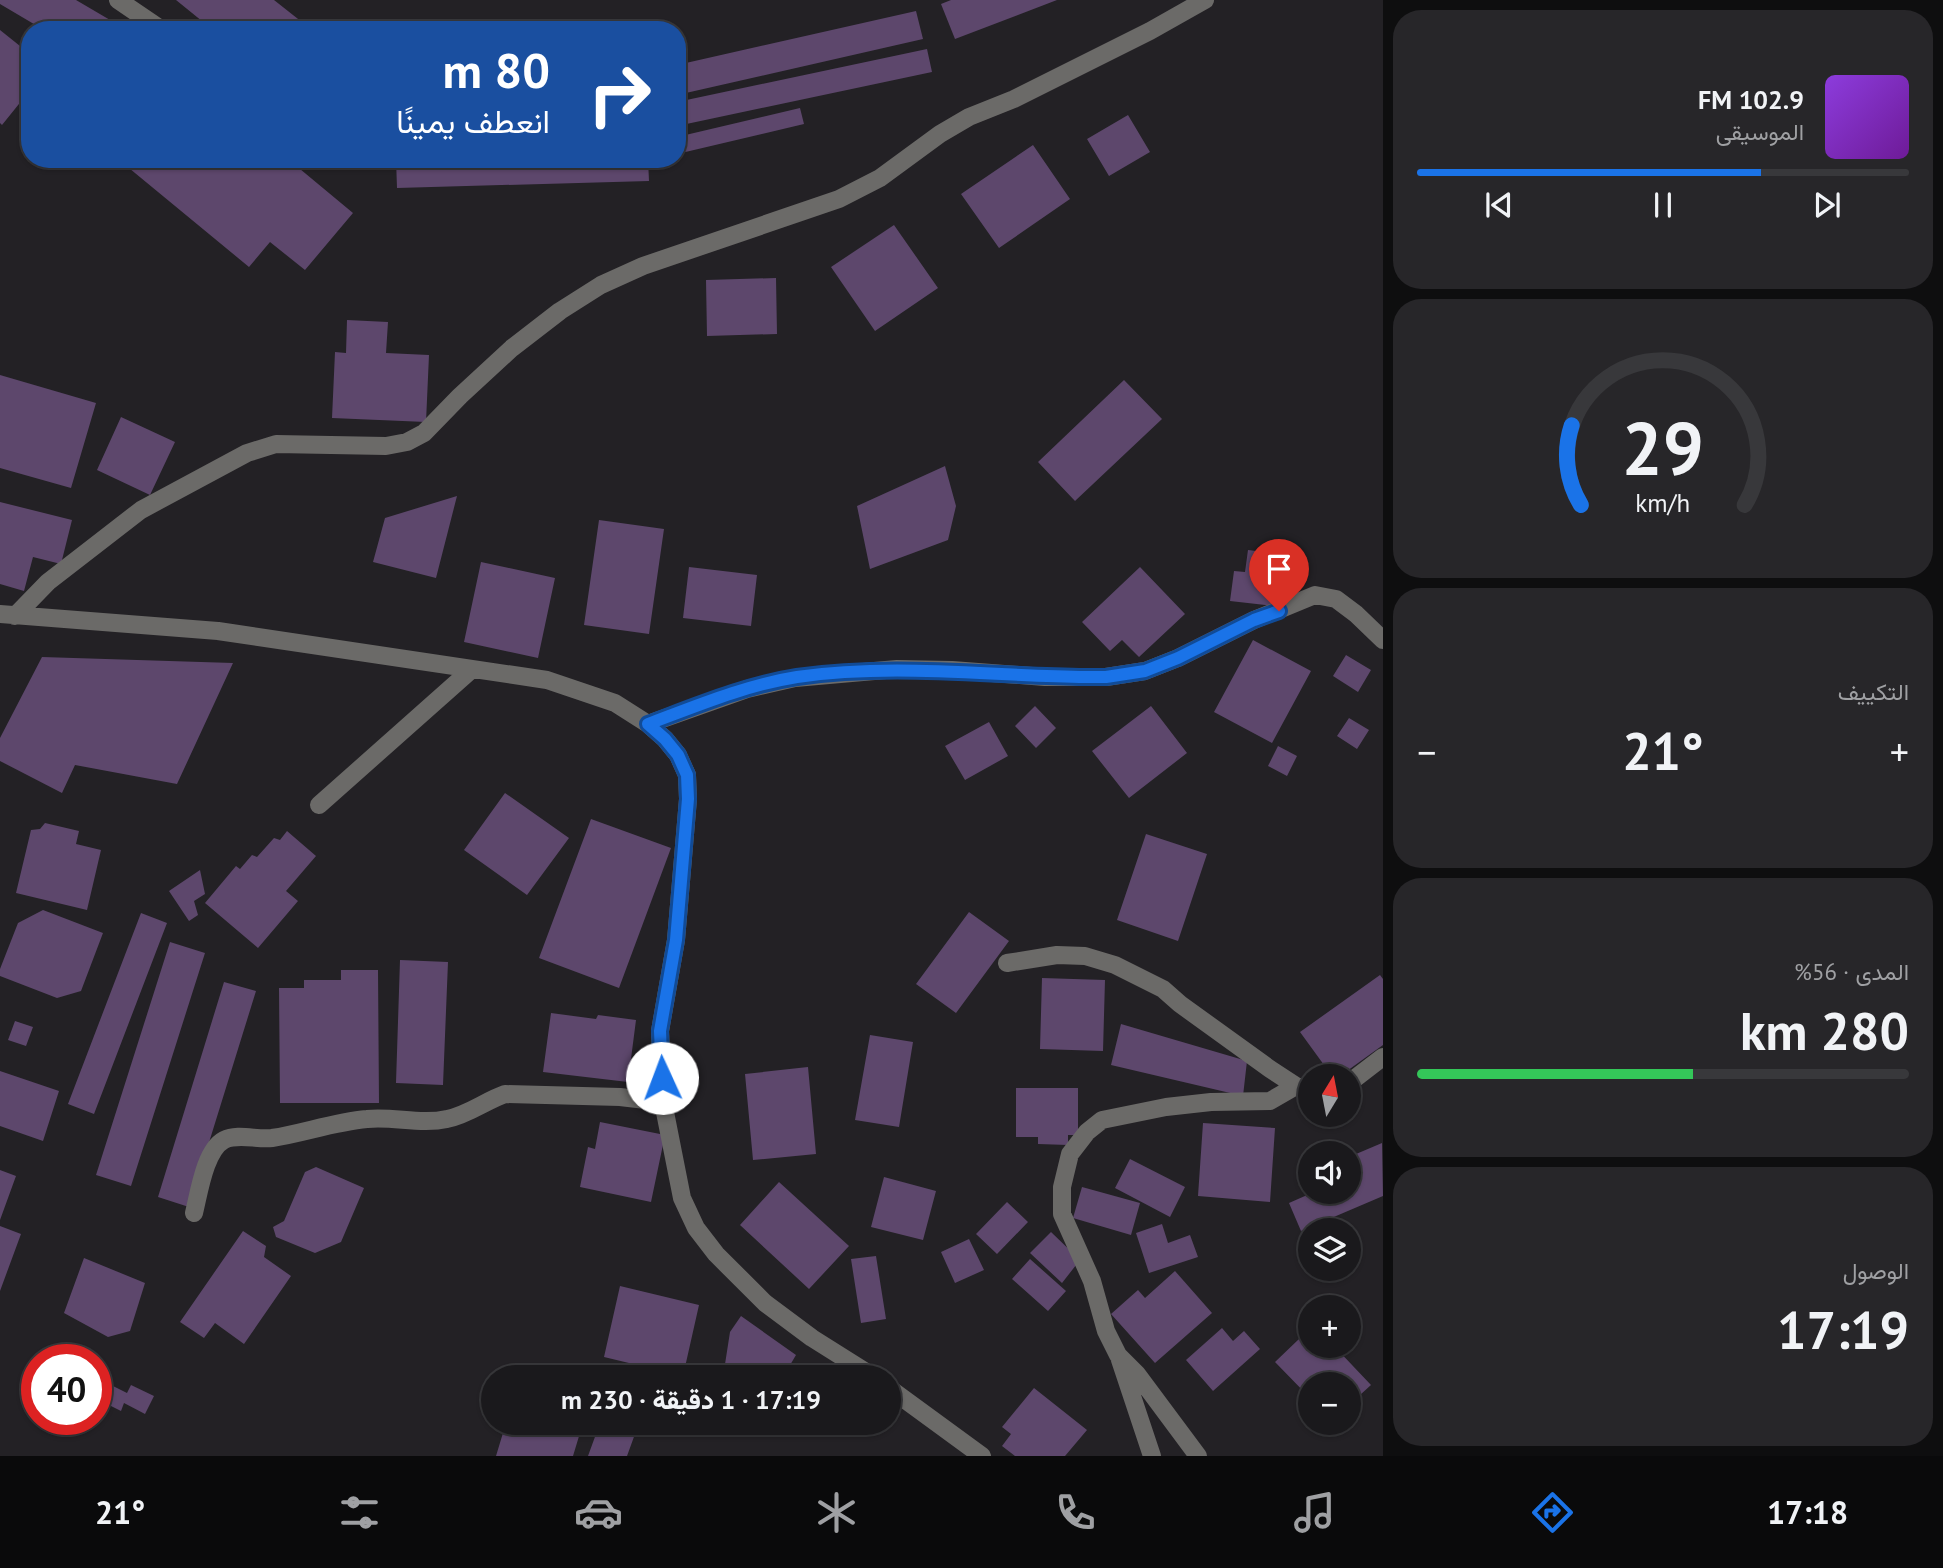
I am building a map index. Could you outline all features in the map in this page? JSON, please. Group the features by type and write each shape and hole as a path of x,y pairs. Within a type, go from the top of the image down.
{"street":[{"path":"118,0 149,21"},
{"path":"7,615 141,510 247,453 276,444 386,446 407,442 424,433 512,348 559,311 601,285 643,266 839,199 880,178 940,134 970,117 1014,99 1150,31 1205,0"},
{"path":"648,724 747,689 807,676 897,669 1082,677 1106,677 1145,671 1178,658 1254,620 1315,596 1336,599 1383,640"},
{"path":"7,615 218,631 547,680 615,703 648,724 665,739 678,755 687,775 688,799 676,940 660,1031 663,1102 682,1198 696,1228 716,1254 765,1303 812,1338 855,1365"},
{"path":"319,805 471,670"},
{"path":"1007,963 1057,955 1085,956 1115,965 1163,989 1180,1004 1298,1085"},
{"path":"1362,1073 1383,1057"},
{"path":"1152,1456 1118,1355 1106,1331 1092,1281 1062,1214 1062,1187 1070,1154 1087,1132 1102,1120 1166,1107 1211,1102 1270,1101 1298,1090"},
{"path":"194,1213 207,1165 214,1150 225,1140 270,1138 370,1118 445,1120 463,1115 490,1099 505,1094 620,1097 663,1102"},
{"path":"1118,1355 1137,1374 1198,1456"},
{"path":"901,1397 982,1456"}],"building":[{"path":"0,0 76,0 112,21 29,21 0,4"},
{"path":"176,0 274,0 301,21 202,21"},
{"path":"951,0 1057,0 955,39 941,4"},
{"path":"916,11 923,39 686,93 686,63"},
{"path":"0,30 21,47 21,101 2,125"},
{"path":"927,49 932,72 686,124 686,100"},
{"path":"800,108 804,124 686,152 686,135"},
{"path":"1128,115 1150,152 1109,176 1087,139"},
{"path":"1033,145 1070,199 999,248 961,194"},
{"path":"129,168 299,168 353,213 305,270 270,242 249,267"},
{"path":"396,168 648,168 649,181 397,188"},
{"path":"894,225 938,288 875,331 831,267"},
{"path":"776,278 777,334 707,336 706,280"},
{"path":"347,320 388,322 386,353 429,355 426,422 332,418 335,352 346,353"},
{"path":"0,375 96,403 71,488 0,468"},
{"path":"1124,380 1162,419 1075,501 1038,462"},
{"path":"121,417 175,442 150,495 97,470"},
{"path":"945,466 956,506 948,540 870,569 857,506"},
{"path":"457,496 436,578 373,562 385,518"},
{"path":"0,502 72,520 61,564 33,557 24,591 0,584"},
{"path":"599,520 664,529 649,634 584,625"},
{"path":"1248,550 1304,557 1301,579 1286,577 1282,607 1230,601 1234,571 1245,572"},
{"path":"481,562 555,578 538,658 464,642"},
{"path":"689,567 757,575 751,626 683,618"},
{"path":"1140,567 1185,614 1139,657 1122,640 1110,651 1082,622"},
{"path":"1253,640 1311,671 1272,743 1214,712"},
{"path":"1346,655 1371,670 1358,692 1333,676"},
{"path":"42,657 233,663 177,784 75,765 62,793 0,761 0,738"},
{"path":"1035,706 1056,728 1036,748 1015,726"},
{"path":"1151,706 1187,753 1129,798 1092,751"},
{"path":"1349,718 1369,730 1357,749 1337,736"},
{"path":"989,722 1008,756 965,780 945,746"},
{"path":"1278,746 1297,756 1287,776 1268,766"},
{"path":"505,793 569,838 527,895 464,850"},
{"path":"591,819 671,848 619,988 539,958"},
{"path":"45,823 79,831 76,844 101,850 87,910 16,893 31,830 40,829"},
{"path":"287,831 316,856 286,891 298,901 258,948 205,903 236,866 240,869 252,855 257,857 274,838 280,840"},
{"path":"1146,834 1207,854 1178,941 1117,920"},
{"path":"200,870 205,894 194,901 198,915 189,921 169,891"},
{"path":"43,910 103,933 81,991 57,998 0,976 0,969 18,923"},
{"path":"969,912 1009,941 956,1013 916,984"},
{"path":"141,913 167,923 94,1114 68,1104"},
{"path":"170,942 205,953 131,1186 96,1175"},
{"path":"400,960 448,962 443,1085 396,1083"},
{"path":"341,970 378,970 379,1103 280,1103 279,988 304,988 304,980 341,980"},
{"path":"1380,975 1383,979 1383,1045 1357,1064 1323,1064 1300,1032"},
{"path":"1042,978 1105,980 1103,1051 1040,1049"},
{"path":"224,982 256,991 189,1207 158,1197"},
{"path":"551,1013 596,1019 598,1015 636,1020 628,1082 543,1072"},
{"path":"15,1021 33,1027 26,1046 8,1040"},
{"path":"1121,1024 1247,1061 1243,1096 1111,1065"},
{"path":"870,1035 913,1042 899,1127 855,1120"},
{"path":"808,1067 816,1154 753,1160 745,1074"},
{"path":"0,1071 59,1091 43,1141 0,1126"},
{"path":"1016,1088 1078,1088 1078,1135 1068,1135 1068,1145 1038,1144 1038,1137 1016,1137"},
{"path":"600,1122 665,1135 651,1202 580,1187 588,1147 595,1149"},
{"path":"1203,1123 1275,1128 1270,1202 1198,1196"},
{"path":"1382,1143 1383,1196 1331,1218 1298,1218 1298,1224 1289,1203 1298,1199 1298,1204 1361,1204 1361,1152"},
{"path":"1130,1159 1185,1187 1170,1217 1115,1188"},
{"path":"316,1167 364,1188 341,1242 315,1253 276,1237 273,1227 284,1221 305,1172"},
{"path":"0,1170 16,1176 0,1220"},
{"path":"884,1177 936,1191 923,1240 871,1227"},
{"path":"779,1182 849,1246 809,1289 740,1225"},
{"path":"1082,1187 1140,1203 1131,1235 1073,1218"},
{"path":"1007,1202 1028,1222 997,1254 976,1234"},
{"path":"1162,1224 1168,1243 1190,1235 1198,1257 1149,1273 1136,1233"},
{"path":"0,1226 21,1234 0,1291"},
{"path":"243,1231 266,1246 264,1257 291,1276 244,1344 215,1323 204,1338 180,1322"},
{"path":"1051,1232 1080,1260 1062,1283 1030,1253"},
{"path":"969,1239 984,1270 955,1283 941,1252"},
{"path":"876,1256 886,1319 861,1323 851,1259"},
{"path":"84,1258 145,1283 130,1331 108,1337 64,1313"},
{"path":"1030,1259 1066,1291 1048,1311 1012,1279"},
{"path":"1175,1271 1212,1313 1155,1363 1111,1314 1138,1290 1145,1298"},
{"path":"620,1286 699,1305 685,1365 637,1365 604,1357"},
{"path":"741,1316 796,1355 790,1365 725,1365 730,1332"},
{"path":"1222,1328 1233,1341 1244,1331 1260,1349 1213,1391 1186,1360"},
{"path":"1298,1340 1298,1358 1345,1358 1359,1372 1298,1372 1298,1386 1275,1362"},
{"path":"1361,1374 1371,1385 1361,1394"},
{"path":"131,1385 154,1396 145,1414 124,1403 121,1411 112,1406 112,1386 127,1393"},
{"path":"1034,1388 1087,1430 1065,1456 1015,1456 1002,1446 1011,1434 1002,1427"},
{"path":"502,1435 579,1435 573,1456 496,1456"},
{"path":"596,1435 635,1435 627,1456 588,1456"}],"route":[{"path":"662,1078 660,1031 676,940 688,799 687,775 678,755 648,724 747,689 795,678 846,672 952,670 1045,677 1106,677 1145,671 1279,611"}]}
